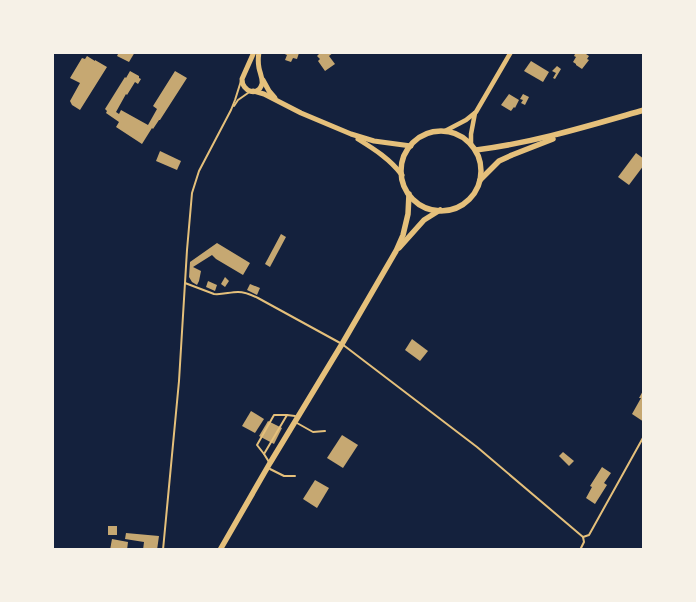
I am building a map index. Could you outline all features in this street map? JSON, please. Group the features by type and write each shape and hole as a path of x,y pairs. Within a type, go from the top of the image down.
{"main road":[{"path":"254,52 241,82 244,88 264,94 301,113 352,134 374,141 410,146"},
{"path":"251,91 256,90 261,85 259,52"},
{"path":"243,76 253,71 261,77 269,92 279,102"},
{"path":"476,150 498,148 569,132 644,110"},
{"path":"436,131 446,131 455,133 471,144 480,160 481,170 480,180 475,192 466,202 454,208 440,210 428,208 409,194 404,185 402,175 404,159 410,146 418,139 436,131"},
{"path":"480,180 499,161 569,132"},
{"path":"352,134 395,165 402,175"},
{"path":"220,550 396,251 403,235 408,214 409,194"},
{"path":"396,251 424,220 440,210"}],"street":[{"path":"471,144 476,112 512,52"},
{"path":"446,131 476,112"}],"lane":[{"path":"163,550 179,381 192,193 198,171 236,100 243,76"},
{"path":"231,110 238,100 251,91"},
{"path":"185,283 214,294 244,292 342,344 477,447 583,537 584,542 580,550"},
{"path":"295,476 284,476 269,465 257,445 274,415 287,415 296,419 313,432 325,431"},
{"path":"264,454 287,415"},
{"path":"583,537 589,535 644,436"}],"building":[{"path":"119,52 135,52 129,62 117,56"},
{"path":"280,52 299,53 297,59 293,58 291,62 285,60 287,55"},
{"path":"321,52 334,52 329,56 335,64 325,71 318,61 320,59 317,56"},
{"path":"576,52 583,52 589,56 587,59 589,60 582,69 573,62"},
{"path":"87,56 107,67 80,110 72,105 70,101 80,83 70,78 82,58 85,59"},
{"path":"531,61 549,72 543,82 524,71"},
{"path":"557,66 561,69 555,79 553,78 556,73 552,71"},
{"path":"130,71 141,79 138,84 135,82 116,112 119,114 121,110 148,125 157,109 153,106 175,71 187,78 142,144 116,127 119,122 106,113 105,109"},
{"path":"509,94 519,100 511,111 501,105"},
{"path":"523,94 529,97 525,105 521,103 523,100 520,99"},
{"path":"160,151 181,161 177,170 156,161"},
{"path":"636,153 644,159 644,165 629,185 618,177"},
{"path":"281,234 286,237 270,267 265,264"},
{"path":"217,243 250,263 243,275 212,255 193,267 201,271 197,285 189,277 190,262"},
{"path":"225,277 229,281 225,287 221,284"},
{"path":"208,281 217,285 215,291 206,287"},
{"path":"250,284 260,288 257,295 247,290"},
{"path":"412,339 428,351 420,361 405,350"},
{"path":"644,389 644,422 632,414"},
{"path":"251,411 264,419 255,433 242,426"},
{"path":"268,421 282,428 274,444 259,436"},
{"path":"342,435 358,445 343,468 327,458"},
{"path":"563,452 574,461 569,466 559,456"},
{"path":"602,467 611,473 604,483 607,485 595,504 586,498 592,487 590,486"},
{"path":"315,480 329,488 317,508 303,499"},
{"path":"108,526 117,526 117,535 108,535"},
{"path":"126,533 159,536 157,550 143,550 144,542 125,539"},
{"path":"112,539 128,542 127,550 110,550"}]}
